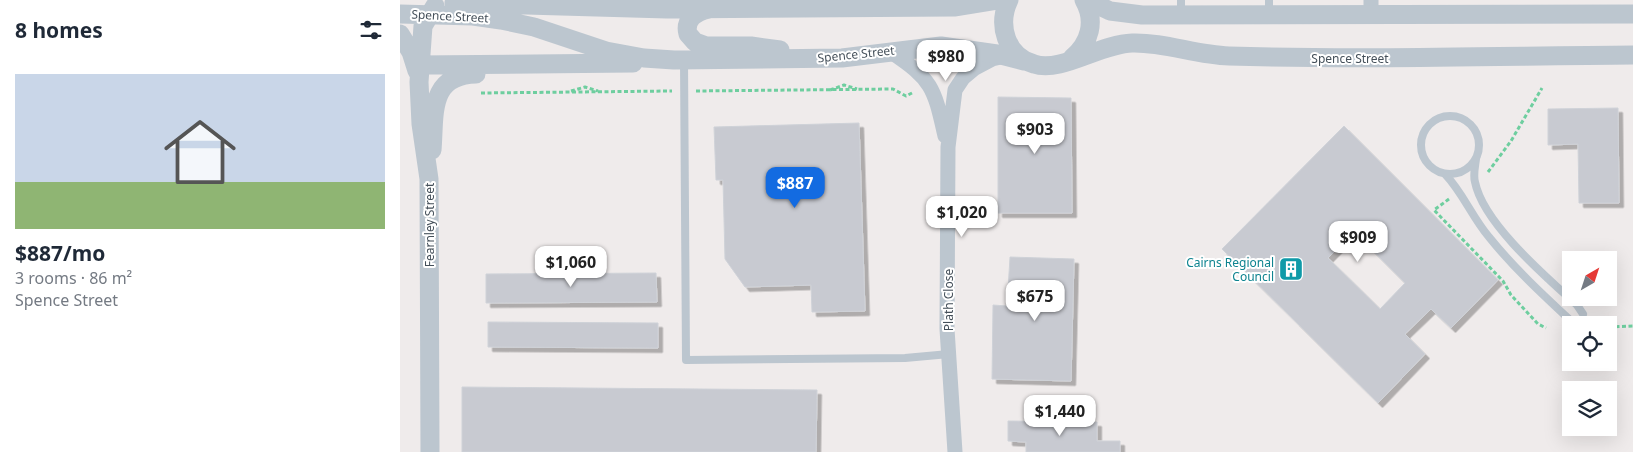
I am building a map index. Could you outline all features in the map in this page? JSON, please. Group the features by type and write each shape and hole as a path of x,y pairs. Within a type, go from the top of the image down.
{"street":[{"name":"Spence Street","path":"400,14 433,8 711,8 954,4 997,0"},
{"path":"1009,0 1004,14 1005,35 1016,54 1035,65"},
{"path":"1086,0 1103,9 1128,11 1268,7 1524,7 1633,14"},
{"path":"1071,59 1086,43 1090,30 1090,15 1086,0"},
{"name":"Spence Street","path":"400,2 534,27 620,54 679,60"},
{"name":"Fearnley Street","path":"430,452 429,179 420,124 419,71 424,26 433,8"},
{"path":"711,8 694,14 687,26 688,34 701,45 760,46 830,59"},
{"path":"400,34 408,46 419,71"},
{"name":"Spence Street","path":"419,71 615,65 679,60 830,59 941,46 1007,56 1035,65 1050,66 1108,46 1132,43 1228,56 1369,58 1633,55"},
{"name":"Plath Close","path":"891,52 922,74 931,86 936,97 948,148"},
{"name":"Plath Close","path":"955,452 949,354 948,148 957,86 966,74 979,65 995,58 1007,56"},
{"path":"429,179 436,101 446,82 461,75 515,73 547,66"}],"lane":[{"path":"679,60 682,91 686,360 905,358 949,354"},
{"path":"1566,316 1506,258 1476,221 1458,187 1445,174 1429,166 1421,148 1426,128 1434,121 1453,116 1471,125 1479,142 1474,180 1480,200 1512,242 1577,305 1583,314"},
{"path":"1445,174 1463,172 1476,159"}],"path":[{"path":"478,93 827,91 844,85 862,90 893,89 906,96 917,90"},
{"path":"568,92 585,87 601,92"},
{"path":"1486,175 1510,141 1542,88"},
{"path":"1453,196 1434,210 1502,281 1511,295 1538,324 1546,328"},
{"path":"1617,327 1633,326"}],"building":[{"path":"998,97 1071,98 1072,213 998,213"},
{"path":"1618,108 1619,203 1579,203 1578,144 1548,145 1548,109"},
{"path":"859,123 865,311 812,312 811,285 745,287 725,259 723,180 716,180 714,127"},
{"name":"Cairns Regional Council","path":"1344,126 1498,280 1451,328 1431,309 1405,334 1425,354 1378,403 1222,249","holes":["1354,232 1405,283 1380,309 1328,258"]},
{"path":"1010,257 1074,259 1071,381 992,379 993,305 1007,306"},
{"path":"656,273 657,302 486,303 486,274"},
{"path":"488,322 658,323 658,348 488,347"},
{"path":"462,387 817,390 816,452 462,452"},
{"path":"1008,421 1097,422 1097,441 1120,441 1120,452 1026,452 1026,442 1008,441"}],"place":[{"name":"Cairns Regional Council","path":"1291,269"}]}
